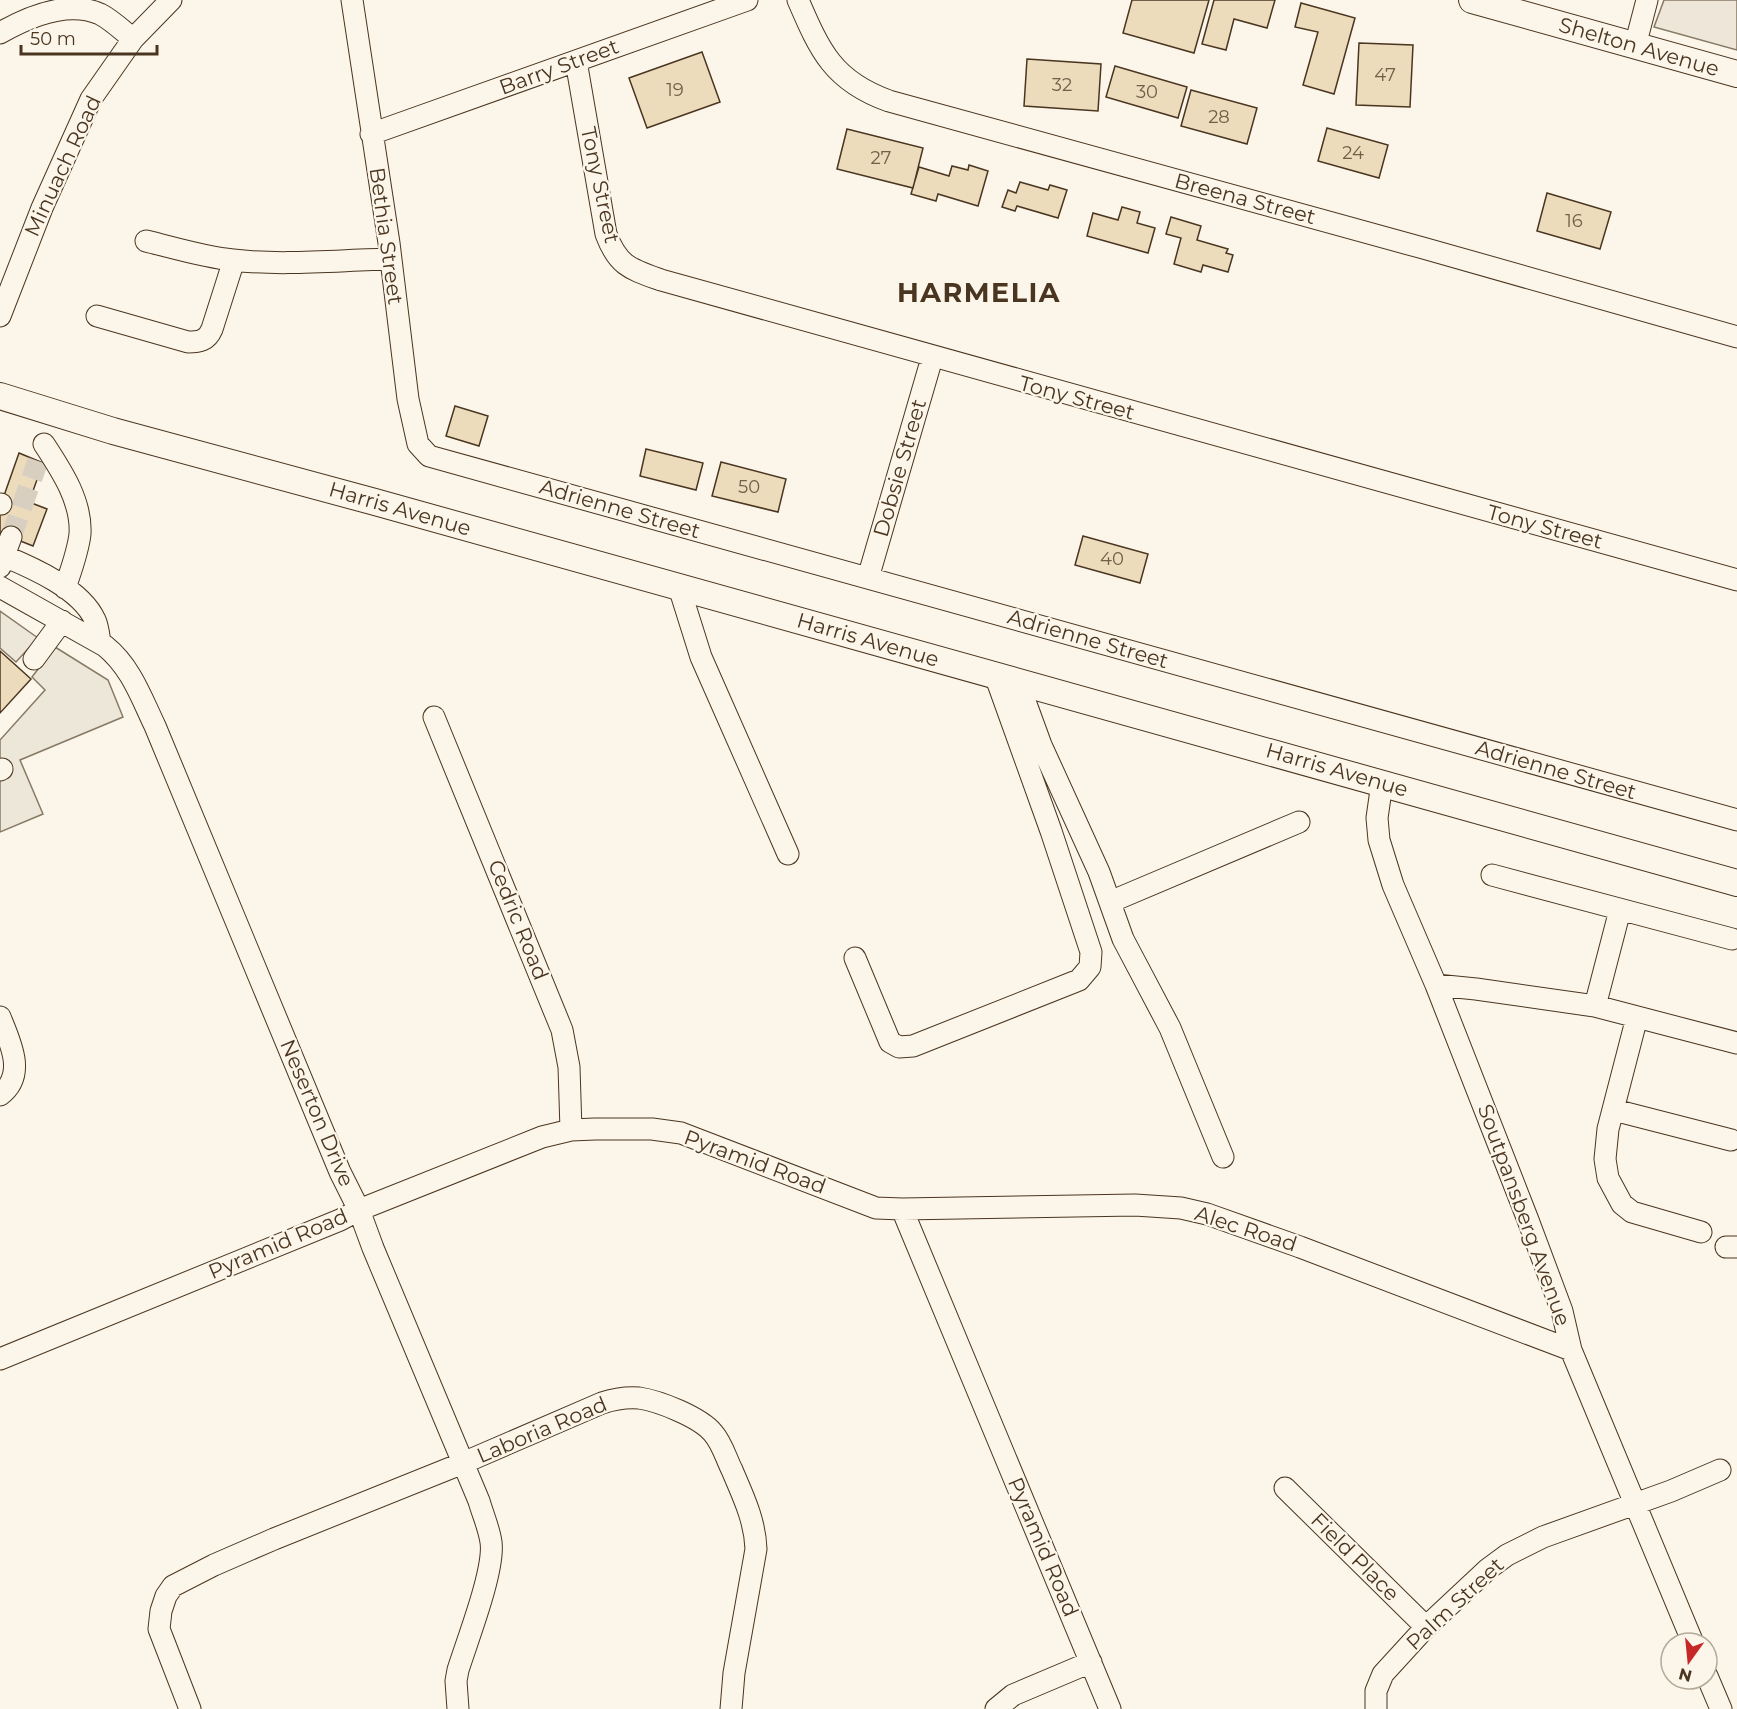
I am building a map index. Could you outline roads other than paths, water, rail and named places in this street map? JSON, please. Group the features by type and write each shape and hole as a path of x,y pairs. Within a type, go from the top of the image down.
{"main road":[{"name":"Shelton Avenue","path":"1487,2 1737,74"},
{"name":"Harris Avenue","path":"0,396 1737,883"}],"street":[{"name":"Minuach Road","path":"0,316 42,208 91,99 133,39 171,0"},
{"name":"Bethia Street","path":"352,0 370,134 391,259 408,399 420,447 426,454 439,459"},
{"name":"Barry Street","path":"370,134 747,0"},
{"name":"Breena Street","path":"798,0 816,42 831,63 853,84 882,98 1737,337"},
{"path":"1635,46 1647,0"},
{"path":"0,33 59,8 72,7 93,10 133,39"},
{"name":"Tony Street","path":"576,61 606,234 613,253 625,266 661,280 932,358 1737,580"},
{"path":"146,241 196,254 234,260 391,259"},
{"path":"97,316 188,342 200,341 208,337 212,329 234,260"},
{"name":"Dobsie Street","path":"868,578 932,358"},
{"path":"55,413 41,452 62,472 79,517 77,550 65,588"},
{"name":"Adrienne Street","path":"439,459 1737,820"},
{"path":"5,553 42,572 84,604 96,620 100,643"},
{"name":"Neserton Drive","path":"0,587 100,643 120,659 136,686 335,1161 359,1210 463,1463 487,1525 491,1553 485,1583 458,1670 456,1681 459,1709"},
{"path":"679,587 701,657 788,854"},
{"path":"34,659 62,621"},
{"path":"1006,678 1041,745 1095,862 1123,939 1170,1028 1223,1157"},
{"path":"855,958 890,1042 899,1047 913,1046 1079,980 1090,967 1091,951 1051,831 1006,678"},
{"name":"Cedric Road","path":"434,717 562,1030 569,1067 571,1130"},
{"name":"Soutpansberg Avenue","path":"1382,783 1377,818 1380,840 1393,885 1436,985 1562,1311 1571,1350 1688,1631"},
{"path":"1110,903 1299,822"},
{"path":"1492,875 1732,939"},
{"path":"1595,1006 1620,910"},
{"path":"1436,985 1595,1006 1737,1043"},
{"path":"0,1017 12,1046 15,1065 12,1082 8,1089 0,1095"},
{"path":"1637,1017 1606,1138 1605,1169 1610,1185 1622,1204 1632,1212 1701,1232"},
{"path":"1614,1110 1731,1140"},
{"name":"Pyramid Road","path":"0,1359 517,1146 571,1130 652,1129 681,1133 876,1208 902,1209 1110,1709"},
{"name":"Alec Road","path":"902,1209 1135,1205 1181,1208 1207,1214 1300,1247 1571,1350"},
{"name":"Laboria Road","path":"190,1709 159,1629 161,1611 166,1596 173,1586 274,1539 618,1398 640,1398 702,1423 713,1432 721,1444 744,1498 756,1534 756,1549 734,1673 731,1709"},
{"name":"Palm Street","path":"1376,1709 1376,1691 1383,1674 1426,1627 1488,1569 1507,1555 1543,1537 1671,1491 1720,1470"},
{"name":"Field Place","path":"1285,1488 1426,1627"},
{"path":"996,1709 1012,1695 1091,1662"},
{"path":"1713,1691 1721,1709"}],"tunnel":[{"path":"11,537 38,461"}],"district":[{"name":"HARMELIA","path":"979,293"}]}
